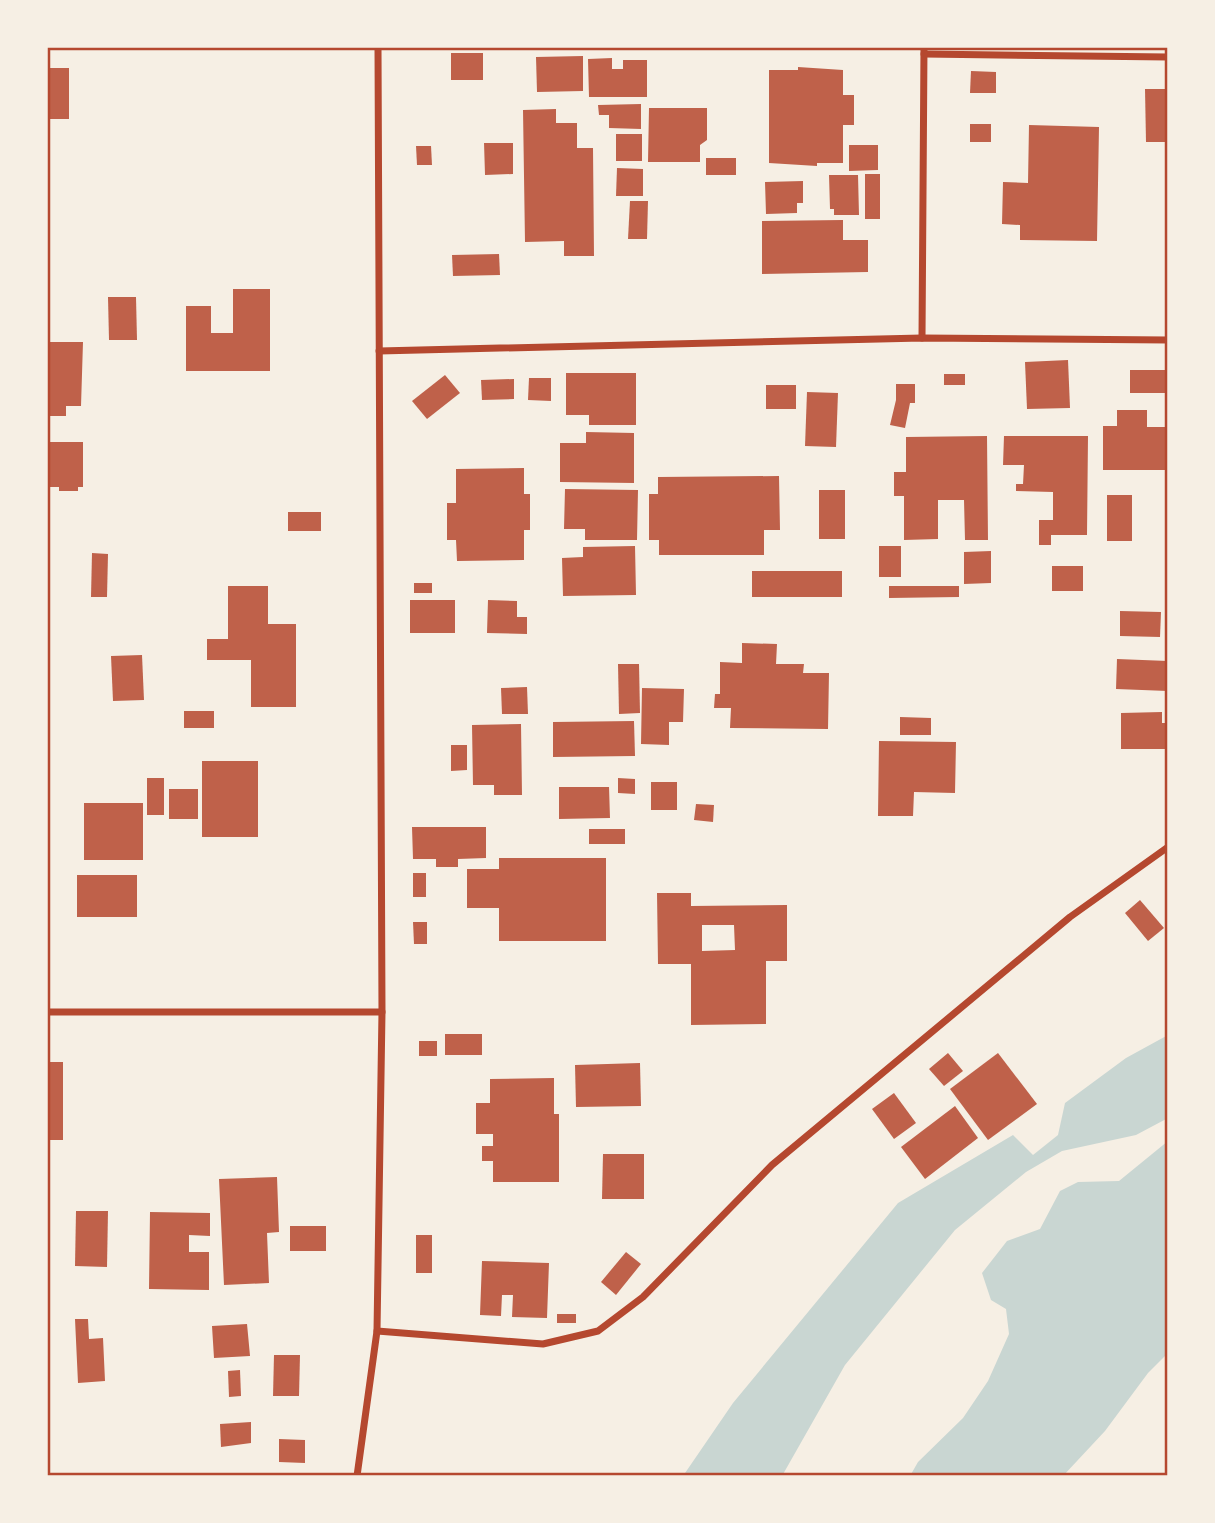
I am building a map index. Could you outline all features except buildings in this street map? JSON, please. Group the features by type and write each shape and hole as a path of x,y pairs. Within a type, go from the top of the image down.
{"street":[{"path":"357,1476 377,1331 382,1012 378,47"},
{"path":"922,338 924,51 1168,57"},
{"path":"379,351 922,338 1168,340"},
{"path":"377,1331 543,1344 598,1331 643,1297 772,1165 1070,917 1168,847"},
{"path":"47,1012 382,1012"}],"shaded area":[{"path":"1168,1035 1168,1118 1136,1135 1062,1151 1026,1172 955,1230 845,1365 782,1476 683,1476 733,1403 898,1203 1013,1135 1033,1155 1058,1135 1065,1103 1126,1058"},
{"path":"1168,1141 1168,1353 1148,1373 1105,1431 1063,1476 910,1476 918,1462 963,1418 988,1381 1009,1334 1006,1309 991,1300 982,1273 1007,1241 1040,1229 1060,1191 1078,1182 1119,1181"}]}
